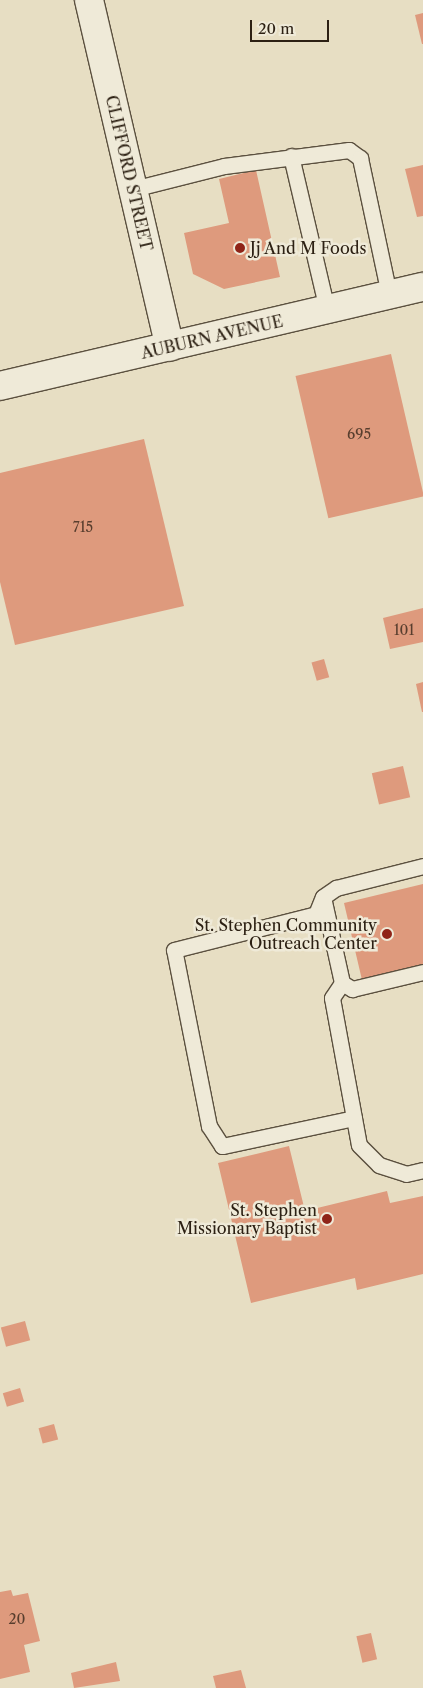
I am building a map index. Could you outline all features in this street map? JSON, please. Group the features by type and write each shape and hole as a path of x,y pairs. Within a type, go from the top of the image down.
{"main road":[{"name":"CLIFFORD STREET","path":"89,0 170,347"},
{"name":"AUBURN AVENUE","path":"0,386 423,287"}],"lane":[{"path":"133,189 224,166 338,149 349,150 360,158 389,294"},
{"path":"291,156 327,310"},
{"path":"354,1118 222,1146 209,1126 173,963 174,950 316,914 323,897 336,888 423,866"},
{"path":"323,897 342,983 332,998 360,1145 379,1165 406,1174 423,1170"},
{"path":"342,983 352,989 423,972"}],"building":[{"path":"423,13 423,44 422,44 415,15"},
{"path":"423,165 423,216 417,217 405,169"},
{"path":"256,170 280,277 224,289 193,274 184,233 229,223 219,179"},
{"path":"391,354 423,496 328,518 296,376"},
{"path":"144,439 184,606 15,645 0,582 0,473"},
{"path":"423,608 423,642 390,649 383,618"},
{"path":"324,659 329,677 317,681 312,663"},
{"path":"423,682 423,712 422,712 416,684"},
{"path":"403,766 410,797 379,804 372,773"},
{"name":"St. Stephen Community Outreach Center","path":"423,884 423,966 362,980 344,903"},
{"name":"St. Stephen Missionary Baptist","path":"289,1146 305,1211 387,1191 390,1203 423,1196 423,1274 357,1290 355,1278 251,1303 218,1163"},
{"path":"25,1321 30,1340 6,1347 1,1327"},
{"path":"20,1388 24,1401 7,1407 3,1393"},
{"path":"54,1424 58,1439 43,1444 39,1428"},
{"path":"11,1590 13,1596 28,1593 40,1641 24,1645 30,1672 0,1679 0,1592"},
{"path":"371,1633 377,1659 362,1663 356,1636"},
{"path":"116,1662 120,1681 74,1688 71,1673"},
{"path":"241,1670 246,1688 216,1688 213,1676"}],"place":[{"name":"Jj And M Foods","path":"240,248"},
{"name":"St. Stephen Community Outreach Center","path":"387,934"},
{"name":"St. Stephen Missionary Baptist","path":"327,1219"}]}
